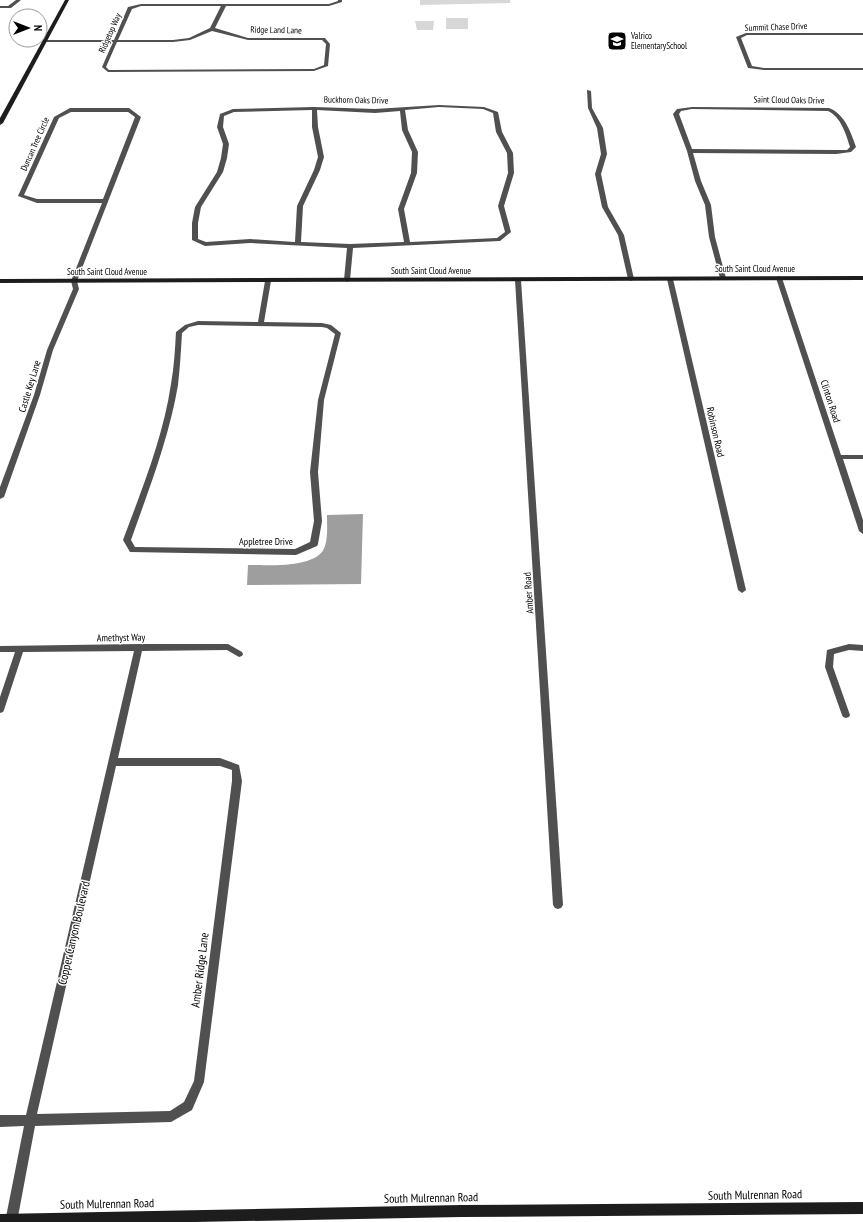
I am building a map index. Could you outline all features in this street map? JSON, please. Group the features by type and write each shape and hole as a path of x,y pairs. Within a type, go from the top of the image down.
{"street":[{"path":"0,7 9,7 19,0"},
{"path":"48,37 67,0"},
{"name":"Ridgetop Way","path":"265,70 108,71 104,67 130,8 140,5 224,5 274,2 329,5 340,2 340,0"},
{"path":"48,41 173,42 190,39 212,29 224,5"},
{"name":"Ridge Land Lane","path":"212,29 248,39 323,39 328,44 326,66 314,70 265,70"},
{"name":"Summit Chase Drive","path":"863,34 746,34 738,38 750,67 764,70 863,69"},
{"path":"0,123 42,48"},
{"path":"589,91 590,108 600,128 604,154 598,174 605,207 621,235 631,279"},
{"name":"Buckhorn Oaks Drive","path":"439,106 484,108 495,112 499,132 510,153 510,173 501,206 508,232 498,240 350,246 250,241 205,244 195,240 195,224 198,207 220,172 224,158 226,144 220,127 222,115 233,111 314,108 375,111 402,109 439,106"},
{"path":"298,243 300,206 317,170 321,157 314,127 314,108"},
{"name":"Saint Cloud Oaks Drive","path":"690,151 836,152 848,151 853,147 840,117 836,112 829,110 692,108 679,110 676,114 690,151 698,181 708,205 712,237 723,278"},
{"path":"402,109 404,130 415,152 414,173 401,208 407,244"},
{"name":"Duncan Tree Circle","path":"74,281 138,117 129,110 70,110 57,117 21,196 37,201 105,201"},
{"path":"347,280 350,246"},
{"name":"Clinton Road","path":"780,278 863,531"},
{"name":"South Saint Cloud Avenue","path":"0,281 863,278"},
{"name":"Robinson Road","path":"670,279 742,590"},
{"name":"Amber Road","path":"518,280 558,905"},
{"name":"Castle Key Lane","path":"0,497 37,395 50,350 76,289 74,281"},
{"path":"261,324 268,281"},
{"name":"Appletree Drive","path":"198,323 261,324 329,326 338,333 321,400 314,472 318,521 314,544 296,552 133,550 127,540 160,446 169,413 177,368 179,332 187,326 198,323"},
{"path":"839,457 863,457"},
{"name":"Amethyst Way","path":"0,649 228,646 239,654"},
{"name":"Copper Canyon Boulevard","path":"8,1221 114,762 139,647"},
{"path":"846,715 829,667 830,652 848,647 863,648"},
{"path":"0,710 20,648"},
{"name":"Amber Ridge Lane","path":"0,1121 171,1116 188,1106 199,1082 236,788 236,768 220,762 114,762"},
{"name":"South Mulrennan Road","path":"8,1221 461,1211 863,1208"}],"shaded area":[{"path":"420,0 510,0 510,3 420,5"},
{"path":"446,18 468,18 468,29 446,29"},
{"path":"415,21 434,21 433,30 417,30"},
{"path":"363,514 361,584 247,585 248,565 291,564 313,559 321,553 327,539 327,515"}],"place":[{"name":"Valrico ElementarySchool","path":"617,41"}]}
